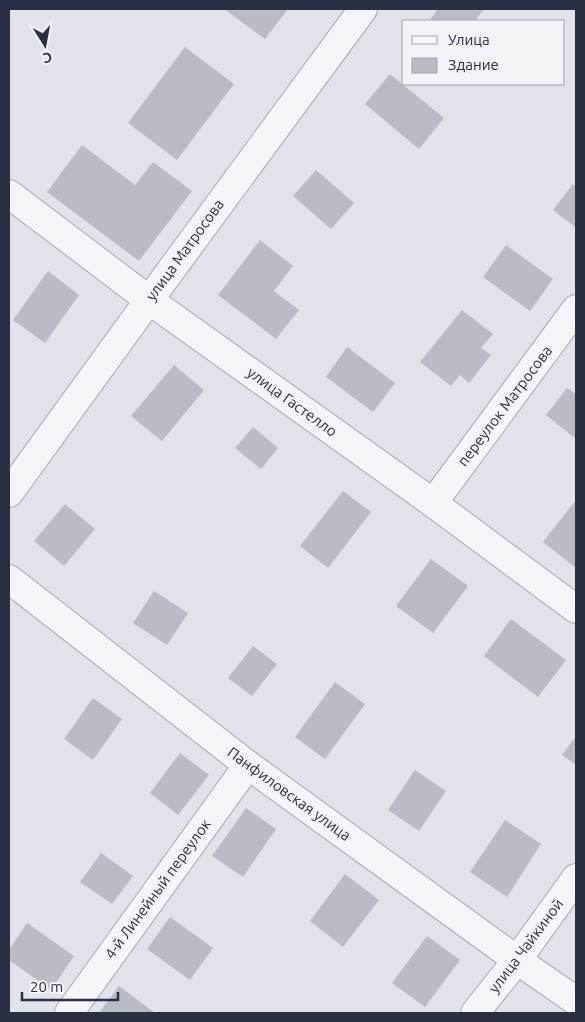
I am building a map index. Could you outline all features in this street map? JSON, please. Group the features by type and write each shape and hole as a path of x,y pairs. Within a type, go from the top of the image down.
{"street":[{"name":"улица Матросова","path":"9,493 363,9"},
{"name":"улица Гастелло","path":"9,194 149,300 433,503 576,609"},
{"name":"переулок Матросова","path":"433,503 576,309"},
{"name":"Панфиловская улица","path":"9,579 248,765 576,1002"},
{"name":"4-й Линейный переулок","path":"69,1013 248,765"},
{"name":"улица Чайкиной","path":"475,1013 517,960 576,878"}],"building":[{"path":"224,9 288,9 265,39"},
{"path":"438,9 484,9 476,20 430,20"},
{"path":"185,47 234,84 177,160 128,123"},
{"path":"390,74 444,118 419,149 365,104"},
{"path":"82,145 135,185 153,162 192,191 139,261 47,192"},
{"path":"316,170 354,203 331,229 293,196"},
{"path":"573,184 576,187 576,228 553,210"},
{"path":"260,240 293,266 274,291 299,310 276,339 218,295"},
{"path":"506,245 553,279 530,311 483,277"},
{"path":"48,271 79,295 45,343 13,320"},
{"path":"462,310 493,334 481,348 491,355 469,383 460,375 451,386 420,362"},
{"path":"347,347 395,383 373,412 326,377"},
{"path":"174,365 204,390 162,441 131,416"},
{"path":"567,388 576,394 576,439 546,415"},
{"path":"253,427 278,448 261,469 235,448"},
{"path":"343,491 371,512 328,568 300,546"},
{"path":"576,500 576,568 543,542"},
{"path":"65,504 95,529 64,566 34,541"},
{"path":"431,559 468,586 433,633 396,606"},
{"path":"154,591 188,613 167,645 133,623"},
{"path":"511,619 566,660 538,697 484,656"},
{"path":"253,646 277,664 252,696 228,678"},
{"path":"335,682 365,704 325,759 295,737"},
{"path":"93,698 122,719 93,760 64,739"},
{"path":"576,736 576,765 562,755"},
{"path":"180,753 209,775 178,815 150,793"},
{"path":"415,770 446,791 419,831 388,810"},
{"path":"246,808 276,829 243,877 212,856"},
{"path":"505,820 541,844 507,897 470,872"},
{"path":"101,853 133,876 112,904 80,882"},
{"path":"345,874 379,900 343,947 310,921"},
{"path":"170,917 213,948 190,980 147,949"},
{"path":"27,923 74,956 51,990 9,960 9,950"},
{"path":"427,936 460,960 425,1007 392,983"},
{"path":"119,986 155,1013 99,1013"}]}
